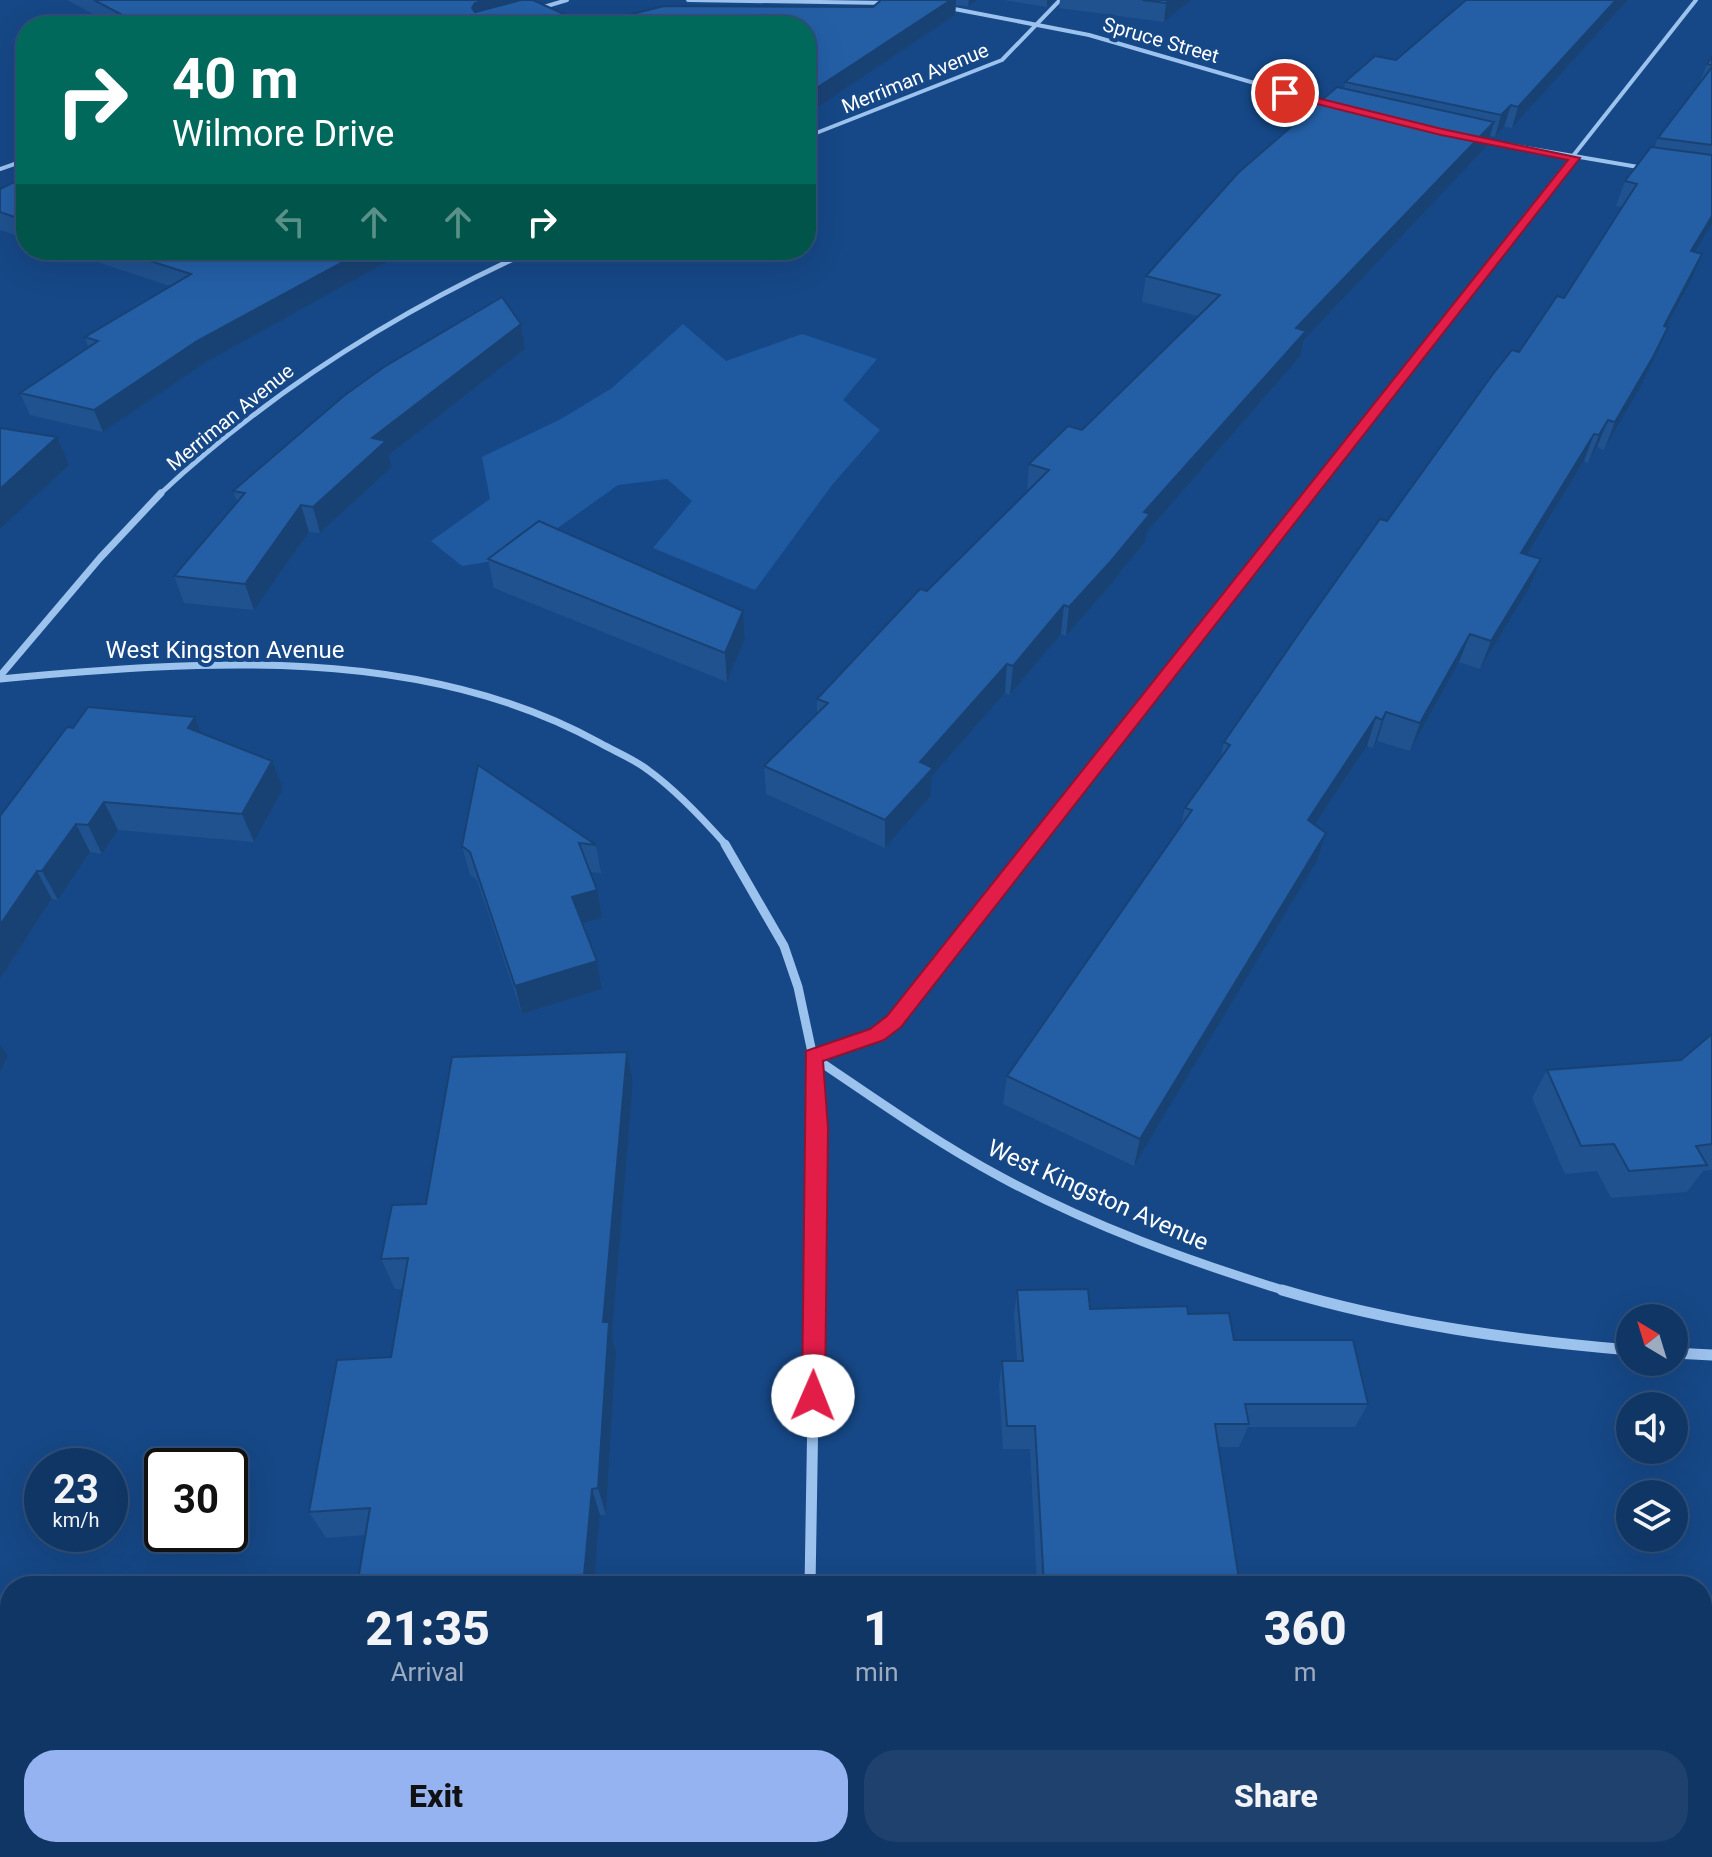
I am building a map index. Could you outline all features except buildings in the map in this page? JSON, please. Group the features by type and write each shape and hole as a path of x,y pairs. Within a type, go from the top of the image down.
{"street":[{"path":"529,11 567,0"},
{"path":"688,0 893,3"},
{"name":"Merriman Avenue","path":"816,133 979,71 1014,52 1060,0"},
{"path":"810,1576 818,1128 813,1057 877,1034 894,1021 1575,158 1696,0"},
{"name":"Spruce Street","path":"935,7 1039,23 1336,107"},
{"path":"1472,139 1657,169"},
{"name":"Merriman Avenue","path":"0,678 135,519 222,441 310,374 390,322 464,281 511,260"},
{"name":"West Kingston Avenue","path":"0,678 152,667 301,665 390,673 475,690 554,716 627,754 661,778 691,805 744,868 783,943 799,985 813,1057 902,1119 1003,1178 1160,1249 1225,1273 1410,1321 1582,1348 1616,1349"},
{"path":"1688,1354 1712,1355"}],"shaded area":[{"path":"683,324 726,361 802,334 877,359 843,400 880,430 832,485 755,590 653,548 692,501 667,479 618,485 517,557 462,566 431,541 490,499 482,457 561,419 612,388"}],"route":[{"path":"813,1396 818,1128 813,1057 877,1034 894,1021 1575,158 1390,121 1285,93"}]}
